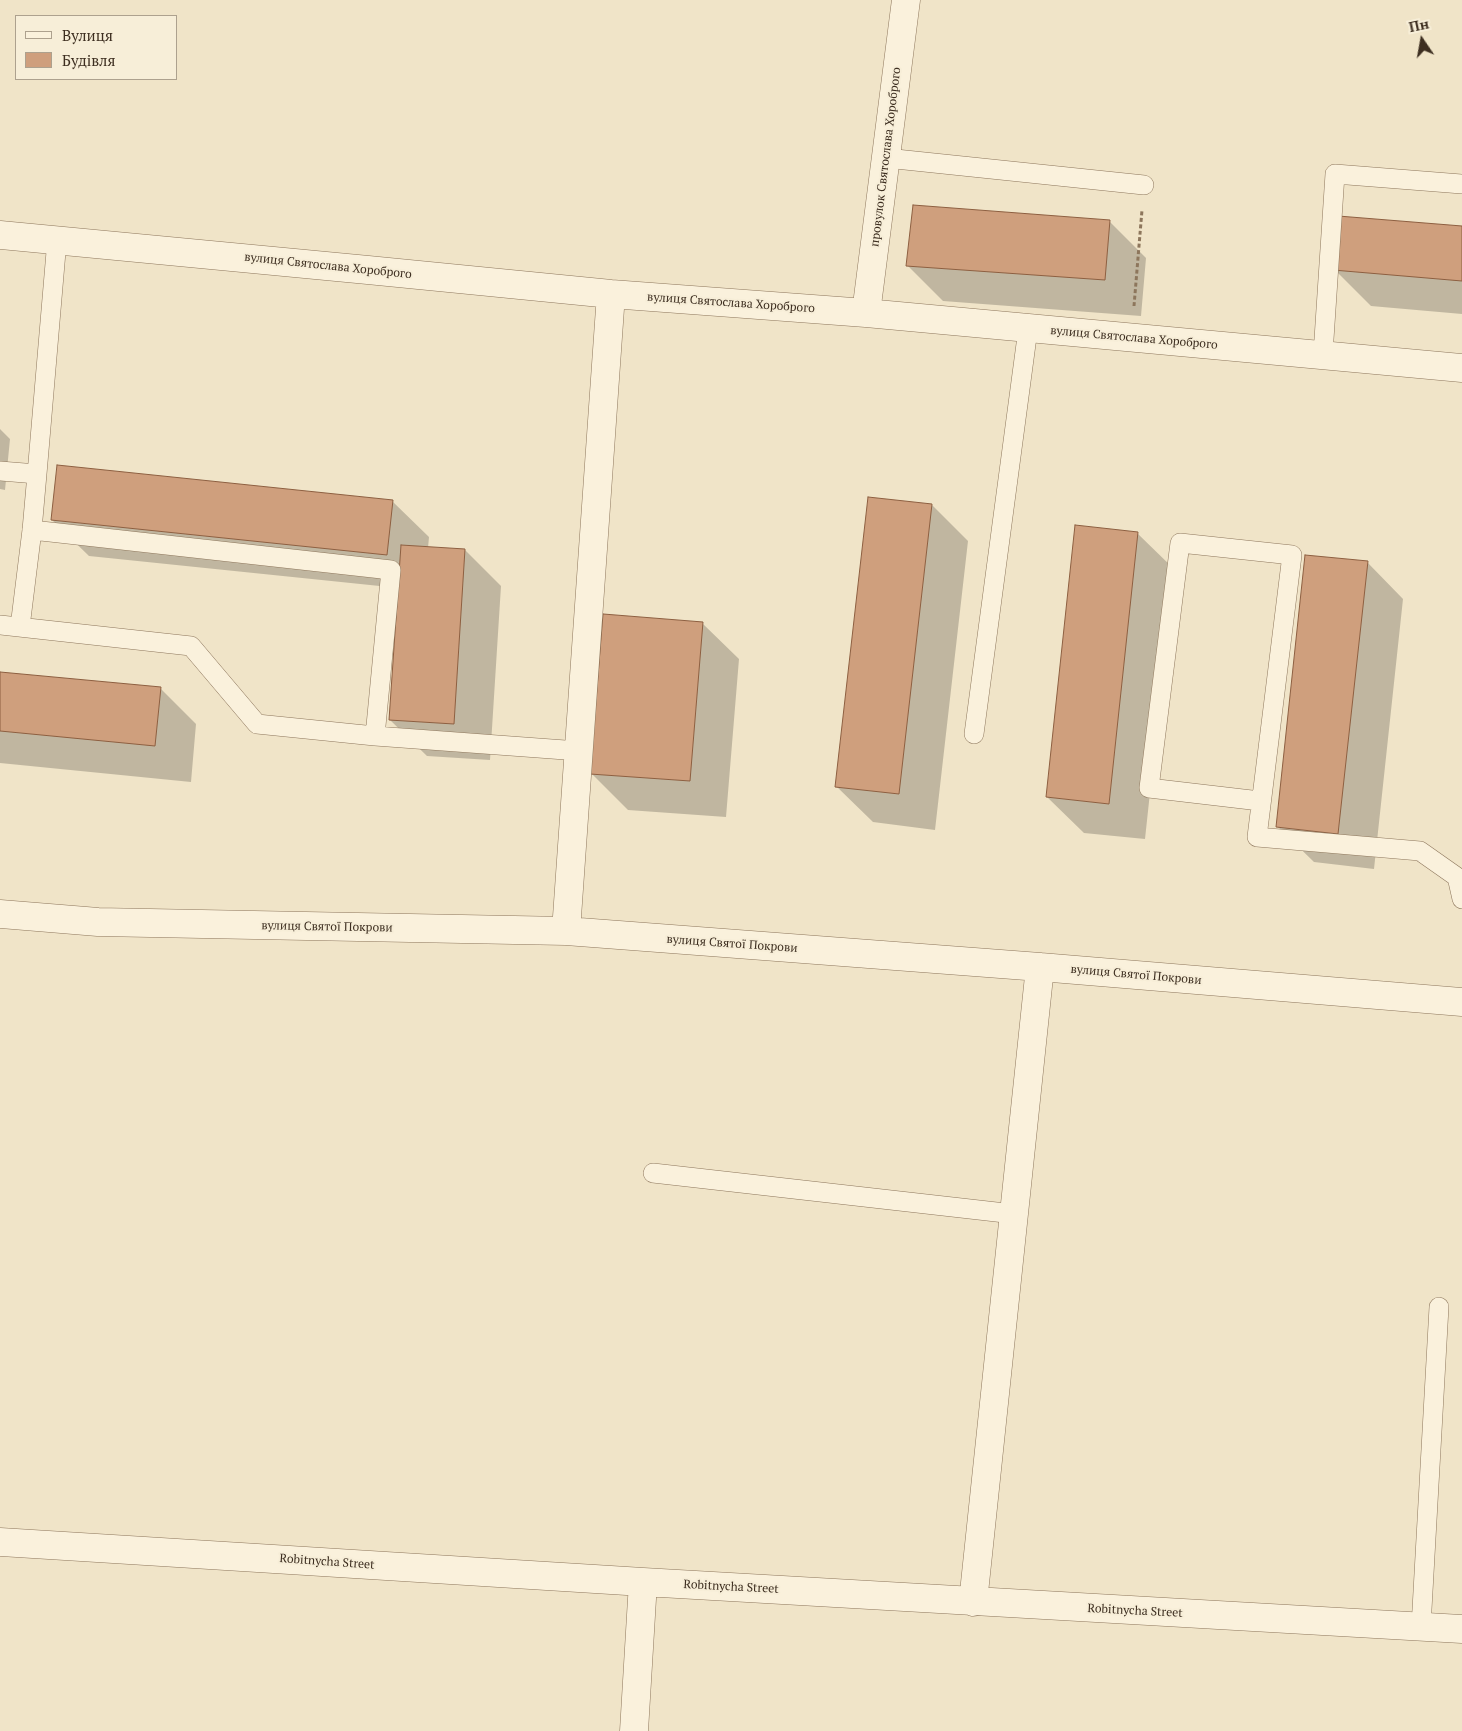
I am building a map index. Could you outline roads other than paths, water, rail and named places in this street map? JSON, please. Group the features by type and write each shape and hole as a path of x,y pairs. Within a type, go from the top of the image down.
{"street":[{"name":"провулок Святослава Хороброго","path":"866,313 906,0"},
{"name":"вулиця Святослава Хороброго","path":"0,235 611,294 866,313 1462,368"},
{"path":"566,932 611,294"},
{"name":"вулиця Святої Покрови","path":"0,914 98,922 566,932 1040,967 1462,1002"},
{"path":"973,1602 1040,967"},
{"name":"Robitnycha Street","path":"0,1542 973,1602 1462,1629"},
{"path":"634,1731 643,1582"}],"lane":[{"path":"886,158 1144,185"},
{"path":"1322,354 1335,174 1462,184"},
{"path":"20,627 32,530 57,240"},
{"path":"974,734 1028,329"},
{"path":"0,471 37,474"},
{"path":"32,530 391,570 375,736"},
{"path":"1260,801 1149,788 1180,543 1292,555 1257,837 1420,851 1457,877 1462,899"},
{"path":"0,624 191,646 257,724 375,736 579,751"},
{"path":"652,1173 1014,1214"},
{"path":"1421,1627 1439,1307"}]}
